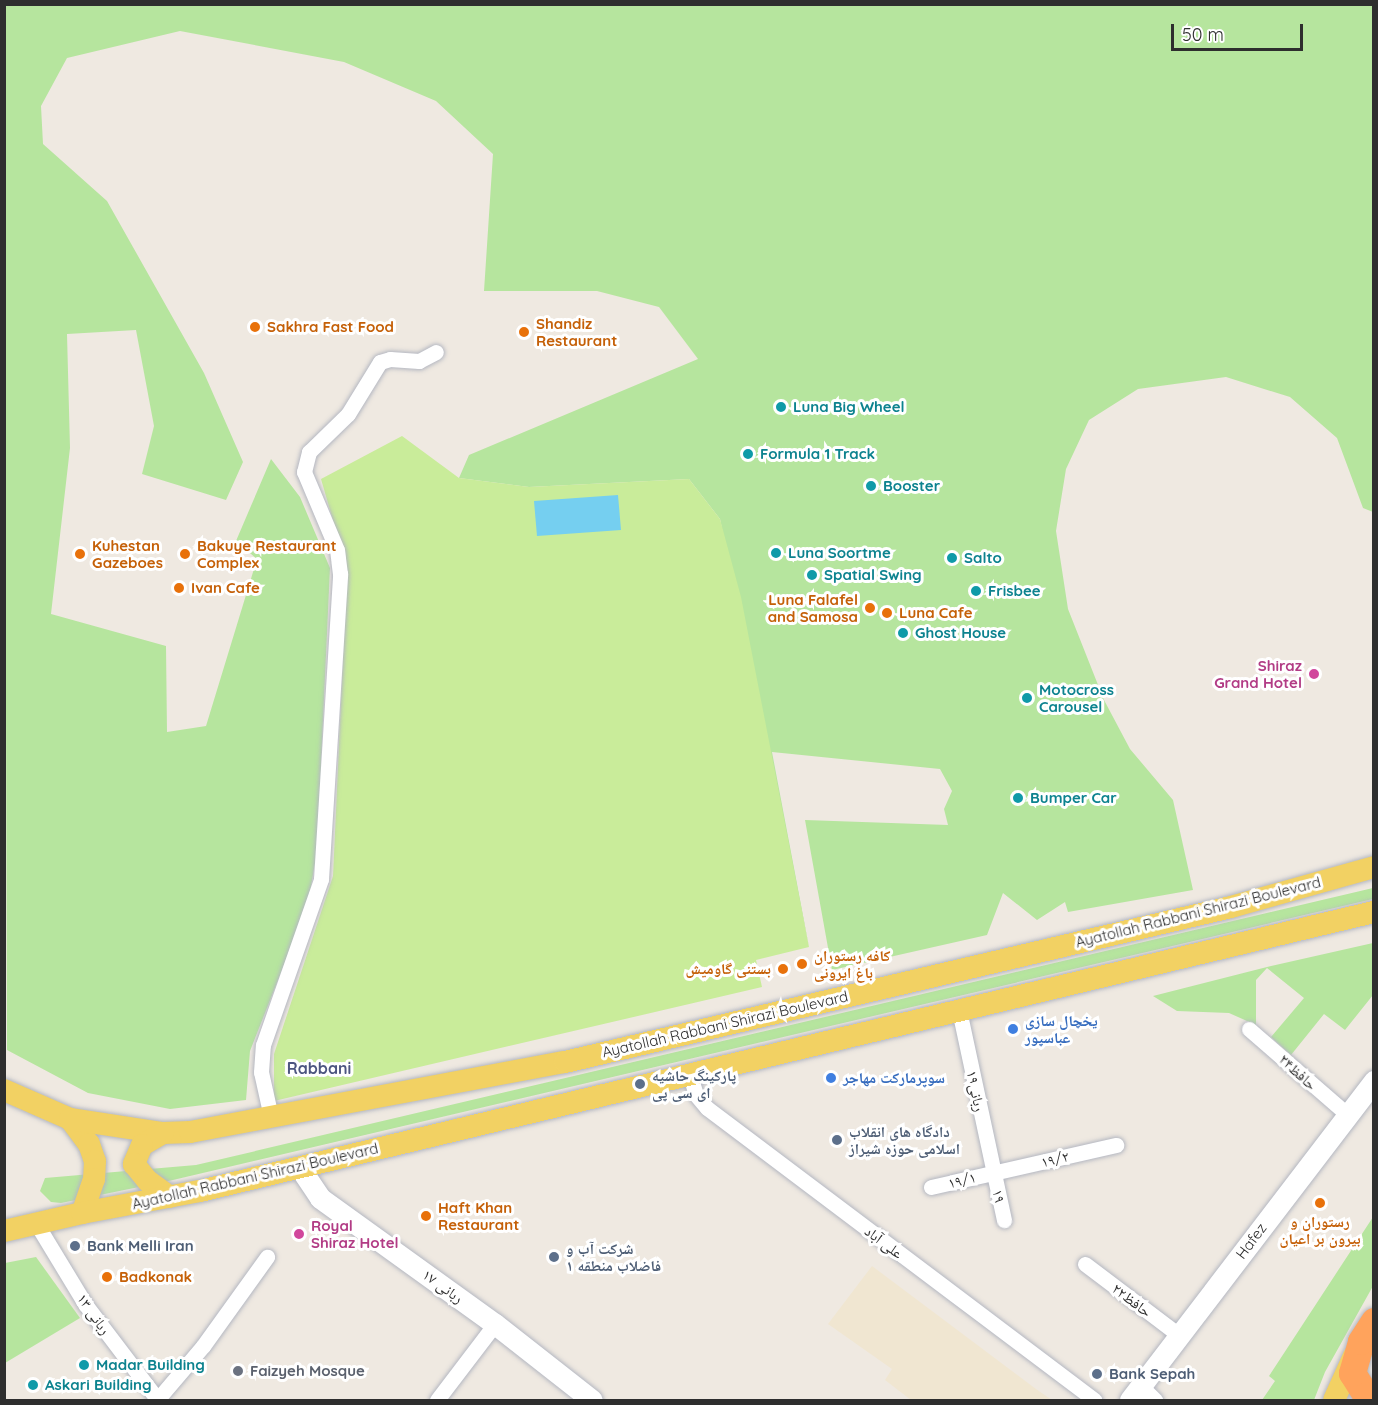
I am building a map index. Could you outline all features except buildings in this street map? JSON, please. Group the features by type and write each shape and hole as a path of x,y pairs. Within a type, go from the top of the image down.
{"highway":[{"path":"1367,1331 1352,1373 1369,1401"}],"main road":[{"name":"Ayatollah Rabbani Shirazi Boulevard","path":"70,1119 163,1133 271,1117 565,1062 1231,907 1374,867"},
{"name":"Ayatollah Rabbani Shirazi Boulevard","path":"4,1231 300,1168 689,1072 1374,912"},
{"name":"Hafez","path":"1142,1396 1179,1335 1374,1082"},
{"path":"4,1090 70,1119 89,1144 95,1161 94,1179 82,1213"},
{"path":"163,1133 142,1145 134,1164 148,1181 170,1197"},
{"name":"ربانی ۱۷","path":"300,1168 320,1198 495,1324 592,1401"},
{"path":"1334,1401 1367,1331"}],"street":[{"path":"271,1117 261,1072 263,1045 321,879 340,574 337,550 304,472 309,452 348,414 380,362 390,359 419,362 436,352"},
{"name":"ربانی۱۹","path":"958,1010 994,1172"},
{"name":"حافظ۲۴","path":"1249,1029 1348,1115"},
{"name":"علی آباد","path":"689,1072 696,1095 707,1108 1094,1401"},
{"name":"۱۹/۲","path":"994,1172 1116,1145"},
{"name":"۱۹/۱","path":"931,1187 994,1172"},
{"name":"۱۹","path":"994,1172 1004,1220"},
{"name":"ربانی ۱۳","path":"36,1224 85,1304 158,1400"},
{"path":"158,1400 203,1346 267,1257"},
{"name":"حافظ۲۲","path":"1085,1264 1179,1335"},
{"path":"437,1401 495,1324"}],"shaded area":[{"path":"872,1266 1052,1400 911,1400 885,1380 892,1369 828,1324"}],"green space":[{"path":"4,5 1373,5 1373,512 1363,508 1337,438 1290,397 1226,377 1138,389 1089,420 1066,469 1056,531 1068,609 1104,700 1130,749 1173,800 1193,890 1068,912 1065,902 1037,920 1003,893 987,935 832,970 805,820 948,825 944,809 952,791 940,769 772,752 809,947 720,519 689,479 529,487 459,478 469,455 698,359 659,307 597,291 484,291 493,154 436,101 344,62 180,31 67,58 41,106 43,144 107,201 204,373 243,462 226,500 142,474 154,426 136,330 67,334 70,448 51,614 166,646 167,732 206,726 257,559 236,541 271,459 300,497 330,568 317,851 308,904 250,1051 246,1100 170,1109 88,1093 7,1050"},
{"path":"402,436 459,478 529,487 689,479 720,519 741,597 809,947 756,960 762,987 274,1101 274,1054 333,876 347,569 321,479"},
{"path":"1373,888 1373,899 173,1180 61,1203 51,1202 40,1191 45,1178 196,1165"},
{"path":"1373,943 1373,995 1345,1030 1324,1014 1291,1055 1271,1037 1304,998 1267,968 1256,980 1256,1025 1229,1013 1177,1011 1153,996 1267,967"},
{"path":"1373,1217 1373,1286 1325,1372 1314,1400 1262,1400 1275,1381 1269,1376"},
{"path":"36,1257 80,1318 5,1363 5,1263"}],"water":[{"path":"618,495 621,530 537,536 534,501"}],"place":[{"name":"Sakhra Fast Food","path":"255,327"},
{"name":"Shandiz Restaurant","path":"524,332"},
{"name":"Luna Big Wheel","path":"781,407"},
{"name":"Formula 1 Track","path":"748,454"},
{"name":"Booster","path":"871,486"},
{"name":"Luna Soortme","path":"776,553"},
{"name":"Kuhestan Gazeboes","path":"80,554"},
{"name":"Bakuye Restaurant Complex","path":"185,554"},
{"name":"Salto","path":"952,558"},
{"name":"Spatial Swing","path":"812,575"},
{"name":"Ivan Cafe","path":"179,588"},
{"name":"Frisbee","path":"976,591"},
{"name":"Luna Falafel and Samosa","path":"870,608"},
{"name":"Luna Cafe","path":"887,613"},
{"name":"Ghost House","path":"903,633"},
{"name":"Shiraz Grand Hotel","path":"1314,674"},
{"name":"Motocross Carousel","path":"1027,698"},
{"name":"Bumper Car","path":"1018,798"},
{"name":"کافه رستوران باغ ایرونی","path":"802,964"},
{"name":"بستنی گاومیش","path":"783,969"},
{"name":"یخچال سازی عباسپور","path":"1013,1029"},
{"name":"سوپرمارکت مهاجر","path":"831,1078"},
{"name":"پارکینگ حاشیه ای سی پی","path":"640,1084"},
{"name":"دادگاه های انقلاب اسلامی حوزه شیراز","path":"837,1140"},
{"name":"رستوران و بیرون بر اعيان","path":"1320,1203"},
{"name":"Haft Khan Restaurant","path":"426,1216"},
{"name":"Royal Shiraz Hotel","path":"299,1234"},
{"name":"Bank Melli Iran","path":"75,1246"},
{"name":"شرکت آب و فاضلاب منطقه ۱","path":"554,1257"},
{"name":"Badkonak","path":"107,1277"},
{"name":"Madar Building","path":"84,1365"},
{"name":"Faizyeh Mosque","path":"238,1371"},
{"name":"Bank Sepah","path":"1097,1374"},
{"name":"Askari Building","path":"33,1385"}],"district":[{"name":"Rabbani","path":"319,1068"}]}
